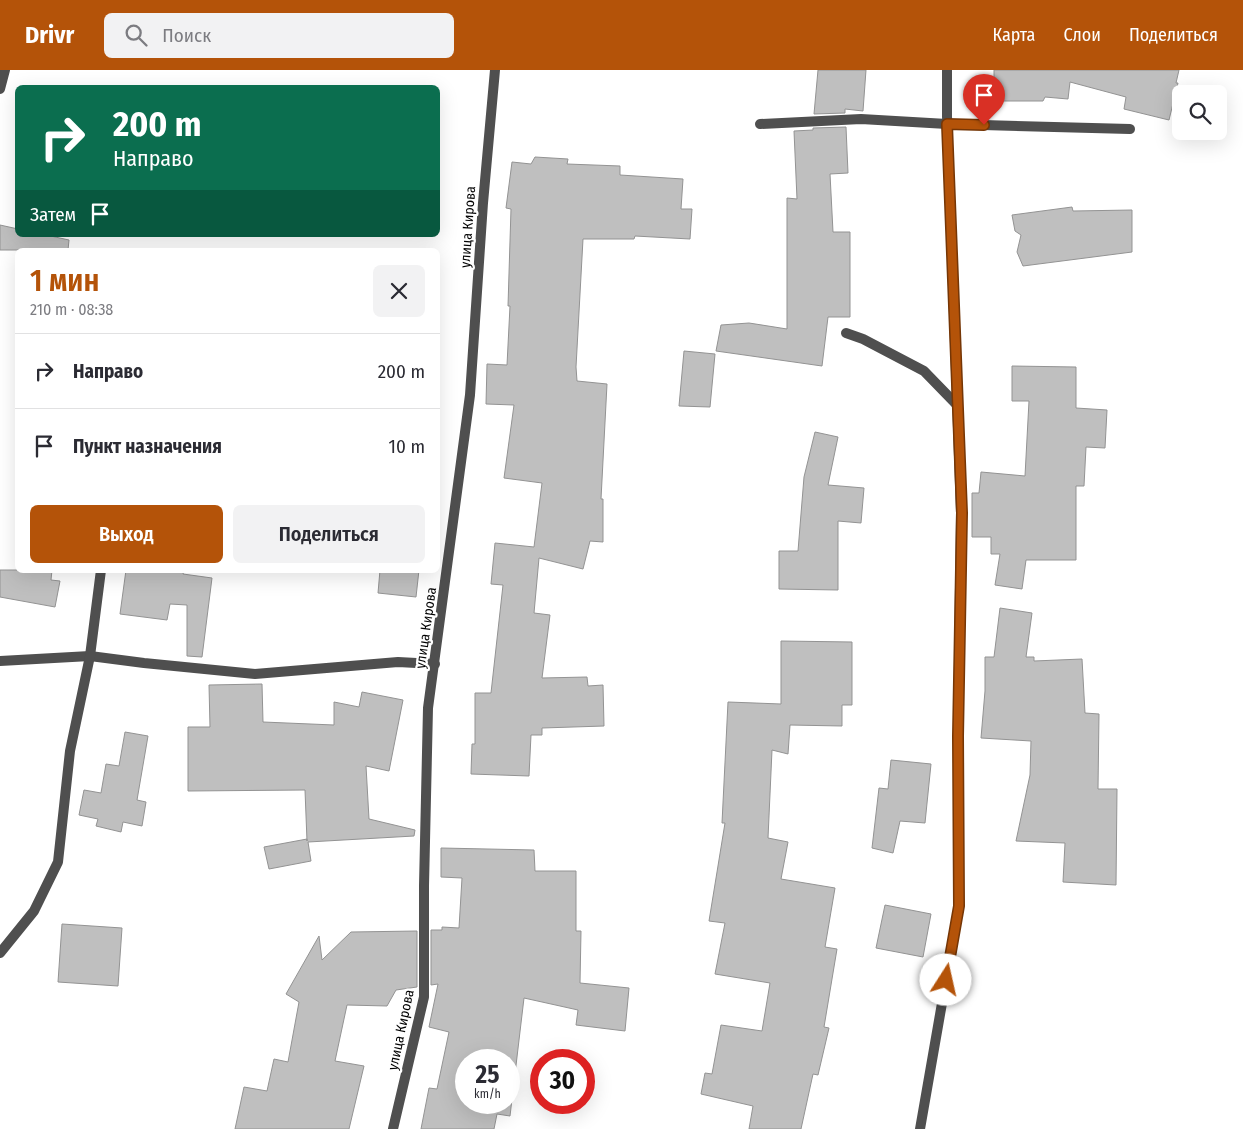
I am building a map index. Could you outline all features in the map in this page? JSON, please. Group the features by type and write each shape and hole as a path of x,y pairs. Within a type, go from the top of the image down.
{"street":[{"path":"0,89 5,70"},
{"name":"улица Кирова","path":"392,1129 424,998 424,886 428,708 470,395 494,70"},
{"path":"920,1129 959,906 958,736 962,513 947,124 947,70"},
{"path":"760,124 861,119 947,124 1130,129"},
{"path":"846,333 862,339 924,371 957,405"},
{"path":"0,953 34,911 58,862 70,750 90,656 101,573"},
{"path":"0,661 90,656 255,674 398,662 435,664"}],"building":[{"path":"818,70 866,70 863,111 845,109 845,113 814,114"},
{"path":"994,70 1179,70 1176,83 1178,83 1178,85 1172,85 1172,108 1169,120 1124,109 1126,97 1070,82 1068,99 1045,97 1043,101 994,101"},
{"path":"846,127 848,173 830,174 833,232 850,232 850,317 828,317 822,366 716,351 721,325 749,323 787,329 787,198 797,199 794,131 813,130 813,128"},
{"path":"535,157 568,159 567,164 620,166 620,175 683,179 681,209 692,209 690,239 635,236 634,239 583,239 576,367 577,381 607,384 601,499 603,499 603,542 590,541 583,569 539,558 534,613 550,615 542,678 587,677 588,686 603,685 604,726 542,728 542,735 531,735 529,776 471,774 472,744 475,744 475,693 491,693 503,585 491,584 495,543 534,547 542,483 504,478 514,405 486,404 487,364 507,365 511,209 506,208 512,162 531,164"},
{"path":"1072,207 1073,211 1132,210 1132,252 1023,266 1017,252 1021,235 1015,231 1012,215"},
{"path":"0,225 15,228 15,237 55,237 69,240 68,248 15,248 15,250 0,250"},
{"path":"684,351 715,354 710,407 679,406"},
{"path":"1012,366 1076,367 1076,408 1107,410 1105,448 1086,447 1084,486 1076,486 1076,560 1026,560 1022,589 995,585 1000,554 991,554 991,537 972,537 972,493 979,493 981,472 1025,476 1029,401 1012,401"},
{"path":"815,432 838,437 828,485 864,488 861,523 838,521 838,590 779,589 779,551 798,551 804,477"},
{"path":"0,570 15,570 15,573 52,573 51,580 60,581 55,607 0,597"},
{"path":"126,573 183,573 212,578 202,657 187,656 187,605 170,604 167,620 120,614"},
{"path":"380,573 419,573 416,597 378,593"},
{"path":"1000,608 1032,613 1026,657 1034,657 1034,661 1082,659 1085,713 1099,714 1098,789 1117,789 1116,885 1063,882 1065,843 1016,841 1030,775 1031,741 981,738 985,691 985,657 994,657"},
{"path":"781,641 852,642 852,705 842,705 842,726 790,725 788,754 772,750 768,838 788,842 781,879 835,888 825,947 837,949 824,1027 829,1028 818,1075 813,1074 801,1129 749,1129 753,1106 701,1094 705,1073 712,1074 721,1025 762,1031 770,983 715,974 725,923 709,921 725,823 722,823 728,702 781,704"},
{"path":"262,684 263,722 334,725 334,702 359,707 362,692 403,700 389,771 366,766 369,819 415,830 414,836 308,842 311,861 269,869 264,847 307,839 305,790 188,791 188,727 210,727 209,685"},
{"path":"125,732 148,736 137,800 146,802 142,826 123,822 121,832 96,826 98,819 79,815 84,790 101,793 106,764 119,766"},
{"path":"891,760 931,764 925,823 900,821 893,853 872,848 879,788 888,789"},
{"path":"441,848 534,850 535,871 576,871 576,931 581,931 580,983 629,988 625,1031 576,1025 578,1010 524,998 518,1049 455,1049 455,1114 497,1114 494,1129 421,1129 429,1088 437,1089 449,1032 429,1027 438,984 431,985 431,930 442,930 442,927 459,928 462,878 441,877"},
{"path":"885,905 931,914 923,957 876,948"},
{"path":"62,924 122,928 118,986 58,982"},
{"path":"417,931 417,987 396,990 387,1006 347,1005 335,1061 364,1066 349,1129 235,1129 244,1087 267,1091 274,1059 288,1062 299,1002 286,994 319,936 322,960 351,932"}],"route":[{"path":"946,980 959,906 958,736 962,513 947,124 984,125"}]}
